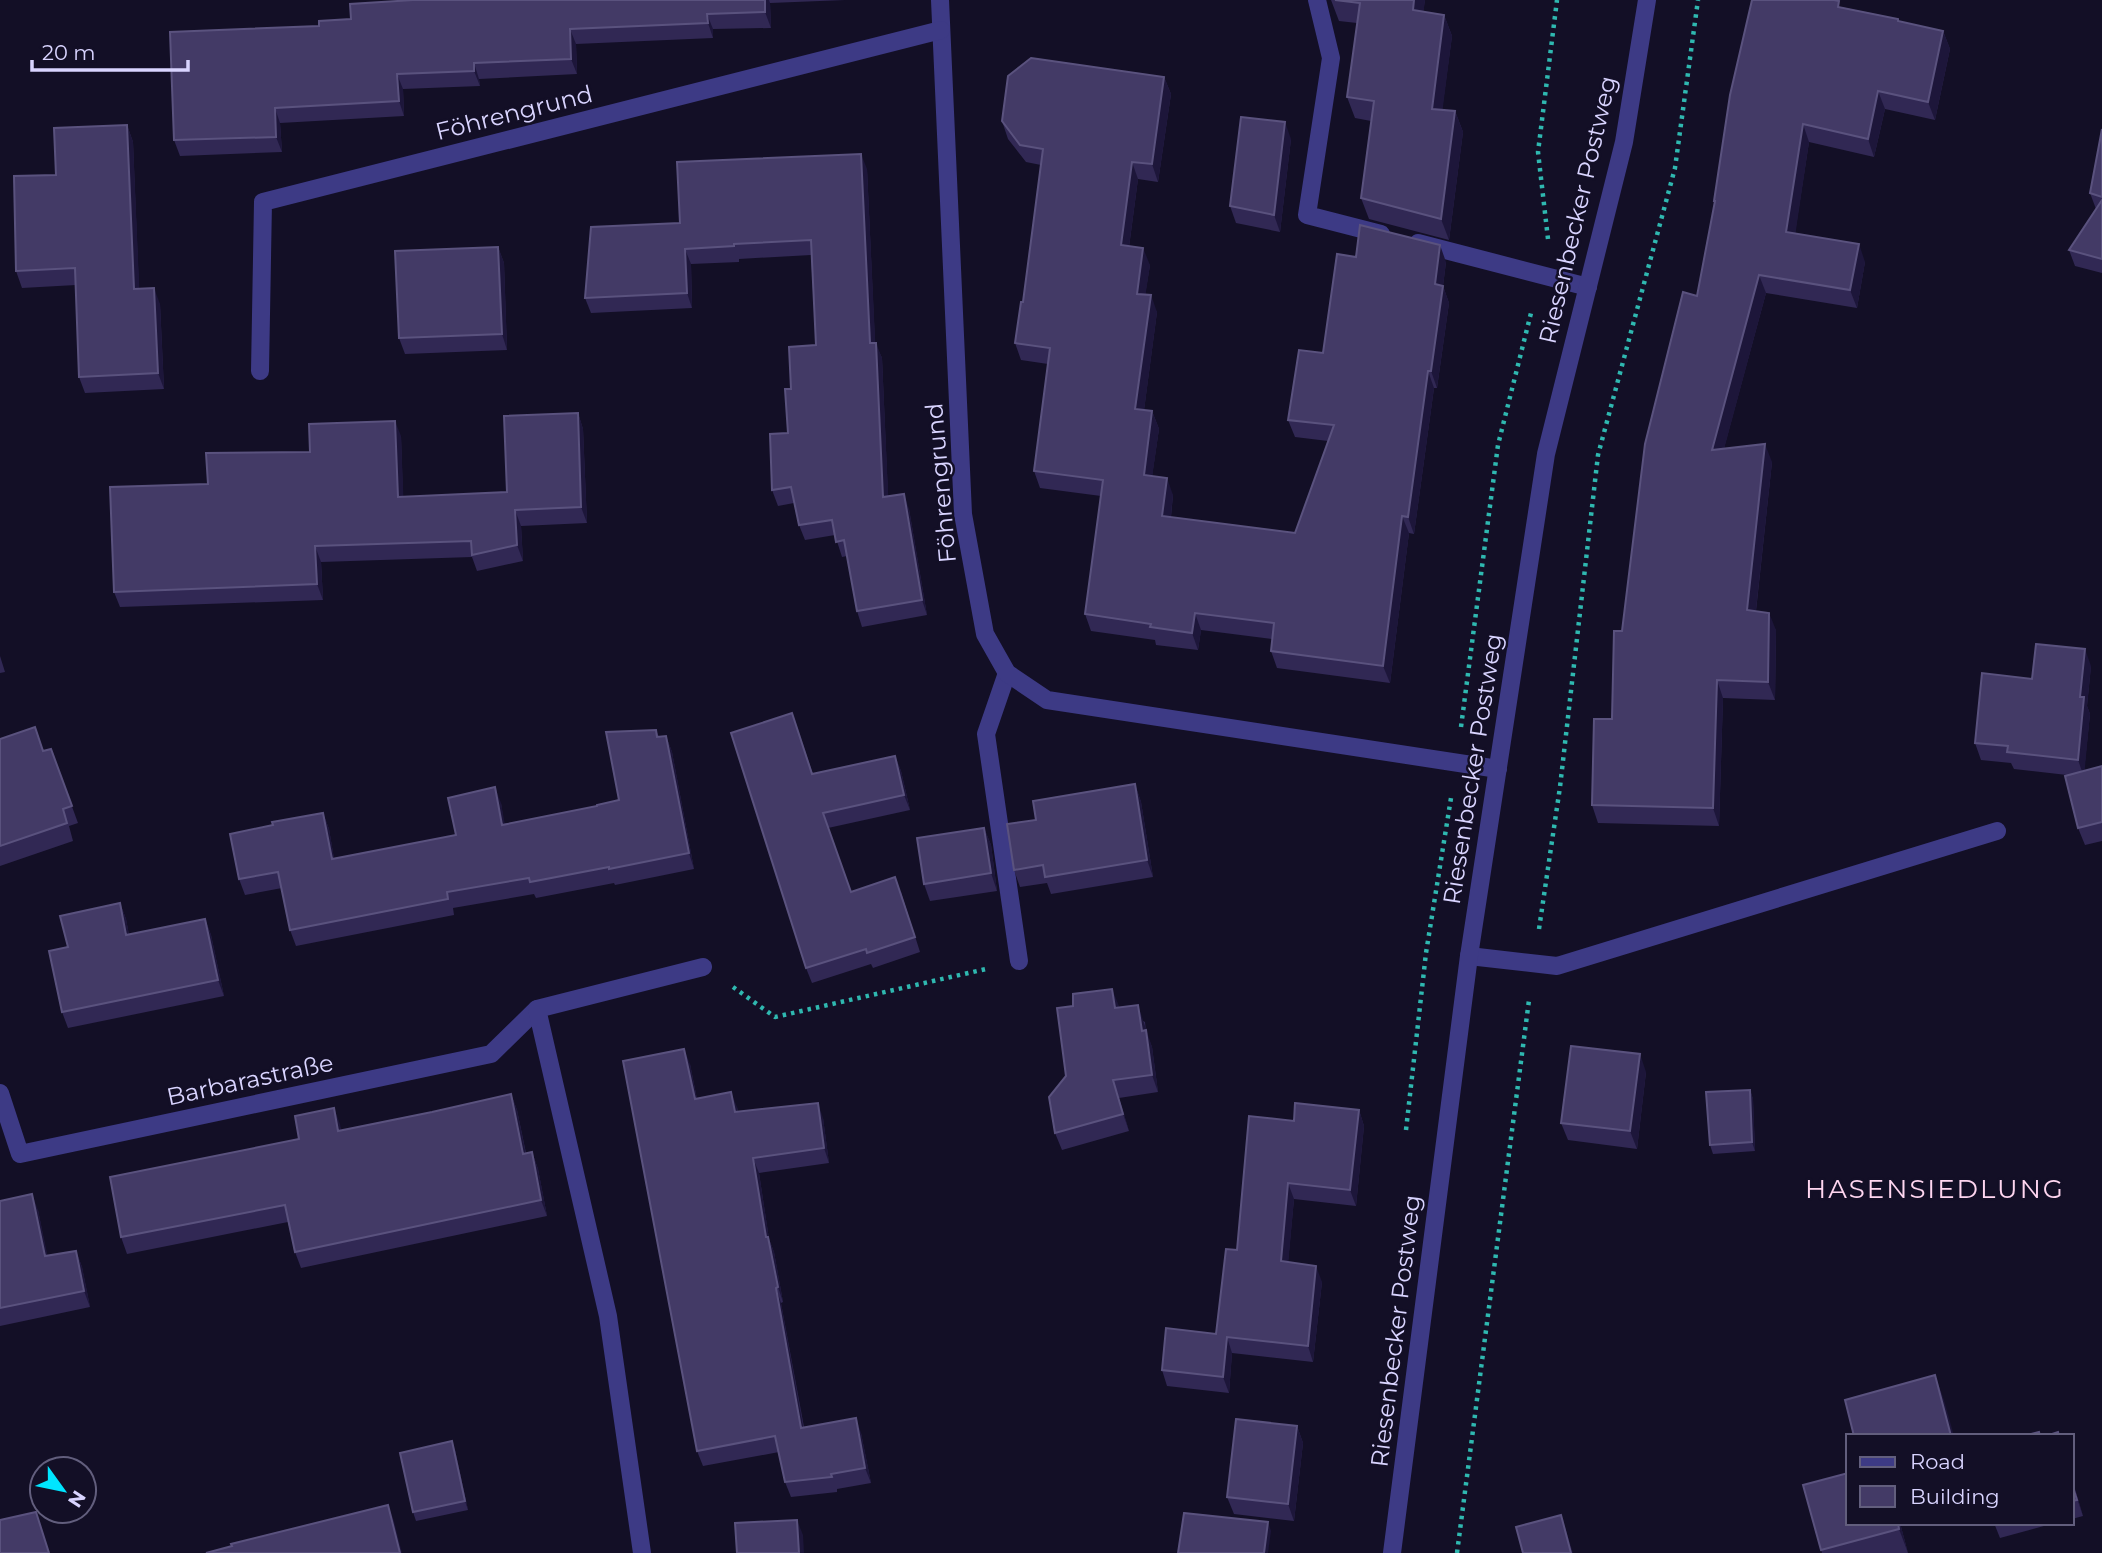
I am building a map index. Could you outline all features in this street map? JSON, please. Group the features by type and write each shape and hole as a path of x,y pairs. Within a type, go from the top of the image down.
{"street":[{"name":"Föhrengrund","path":"940,0 963,514 985,634 1007,673 1047,700 1498,769"},
{"path":"1317,0 1331,58 1307,215 1587,287"},
{"name":"Riesenbecker Postweg","path":"1392,1553 1469,956 1546,454 1624,142 1647,0"},
{"name":"Föhrengrund","path":"260,371 262,202 941,30"},
{"path":"1007,673 986,734 1019,961"},
{"path":"1469,956 1557,965 1997,831"},
{"path":"642,1553 608,1316 537,1009 703,967"},
{"name":"Barbarastraße","path":"0,1093 20,1154 491,1054 537,1009"}],"path":[{"path":"1457,1553 1534,963 1560,787 1598,455 1675,168 1699,0"},
{"path":"703,967 775,1017 1019,961"}],"building":[{"path":"413,0 765,0 765,12 707,14 708,23 570,29 571,59 474,63 474,71 397,74 399,101 275,108 276,137 174,140 170,32 319,26 319,21 351,19 350,4"},
{"path":"1335,0 1414,0 1413,10 1444,15 1432,109 1455,111 1441,219 1361,198 1374,101 1347,97 1360,3"},
{"path":"1752,0 1834,0 1839,1 1838,7 1943,31 1928,102 1878,91 1868,139 1803,124 1786,232 1859,244 1850,290 1759,275 1712,450 1765,444 1747,610 1769,613 1768,682 1717,680 1713,808 1592,805 1594,719 1612,719 1614,631 1622,631 1645,444 1683,292 1697,296 1715,201 1730,95"},
{"path":"1031,58 1164,77 1152,164 1132,162 1121,245 1143,248 1137,294 1151,295 1135,409 1152,411 1144,475 1167,478 1162,516 1295,533 1334,425 1288,420 1299,350 1323,353 1337,254 1356,257 1360,225 1440,245 1435,284 1443,286 1408,517 1402,516 1383,666 1271,651 1274,623 1195,613 1192,633 1085,614 1103,480 1034,471 1050,348 1015,343 1043,149 1020,145 1002,121 1008,76"},
{"path":"1241,117 1285,122 1274,215 1230,206"},
{"path":"127,125 134,289 154,288 158,373 79,377 75,268 16,271 14,176 56,175 54,128"},
{"path":"2102,129 2102,197 2090,193"},
{"path":"861,154 870,343 876,343 883,497 904,494 922,600 857,611 844,540 836,542 832,520 799,525 791,487 772,490 770,434 788,433 785,389 791,389 789,347 816,345 811,240 685,249 687,293 585,298 591,227 680,223 677,162"},
{"path":"2102,200 2102,259 2069,250"},
{"path":"498,247 502,334 399,338 395,251"},
{"path":"578,413 581,507 515,510 517,545 472,555 471,541 315,546 317,584 114,592 110,487 208,484 206,453 310,452 309,424 395,421 398,497 507,492 504,416"},
{"path":"2036,644 2085,649 2078,760 2007,752 2008,746 1975,743 1982,673 2032,679"},
{"path":"792,713 812,774 895,756 904,795 823,813 851,892 895,877 915,937 867,953 866,949 806,968 731,733"},
{"path":"35,727 43,751 51,749 72,806 63,809 67,823 0,846 0,739"},
{"path":"656,730 657,737 666,736 689,853 530,882 529,878 447,892 448,899 290,930 278,872 239,879 230,834 273,825 272,822 323,813 332,859 456,835 448,798 495,787 502,825 619,800 606,732"},
{"path":"2102,766 2102,822 2078,828 2065,776"},
{"path":"1135,784 1147,860 1045,877 1043,865 1014,870 1007,824 1036,820 1033,801"},
{"path":"984,828 991,873 924,884 917,838"},
{"path":"120,903 126,935 205,919 218,980 62,1012 49,951 68,947 60,916"},
{"path":"1112,989 1115,1008 1138,1005 1142,1031 1146,1030 1152,1075 1113,1080 1123,1114 1055,1133 1049,1097 1066,1076 1057,1008 1073,1006 1073,994"},
{"path":"1571,1046 1640,1054 1630,1131 1561,1123"},
{"path":"684,1049 695,1099 731,1092 735,1112 818,1103 824,1148 753,1158 801,1428 856,1418 865,1468 831,1474 832,1477 785,1482 775,1436 697,1451 623,1061"},
{"path":"1750,1090 1752,1142 1710,1145 1706,1092"},
{"path":"511,1094 523,1154 532,1152 541,1200 295,1252 285,1205 121,1237 110,1177 299,1139 295,1116 334,1108 338,1131"},
{"path":"1295,1103 1359,1110 1350,1190 1288,1183 1281,1261 1316,1266 1308,1346 1227,1337 1223,1377 1162,1370 1166,1328 1216,1334 1226,1249 1237,1250 1249,1116 1294,1121"},
{"path":"32,1194 45,1256 76,1251 84,1291 0,1308 0,1201"},
{"path":"1935,1375 1950,1434 1854,1434 1845,1400"},
{"path":"1236,1419 1297,1426 1288,1504 1227,1497"},
{"path":"452,1441 465,1501 413,1512 400,1453"},
{"path":"1846,1474 1846,1525 1898,1525 1899,1529 1821,1550 1803,1485"},
{"path":"388,1505 400,1553 206,1553 232,1546 231,1544"},
{"path":"1184,1513 1268,1522 1264,1553 1178,1553"},
{"path":"28,1514 28,1525 40,1525 49,1553 0,1553 0,1520"},
{"path":"1561,1515 1571,1553 1523,1553 1516,1527"},
{"path":"797,1520 799,1553 737,1553 735,1523"}],"district":[{"name":"HASENSIEDLUNG","path":"1935,1189"}]}
